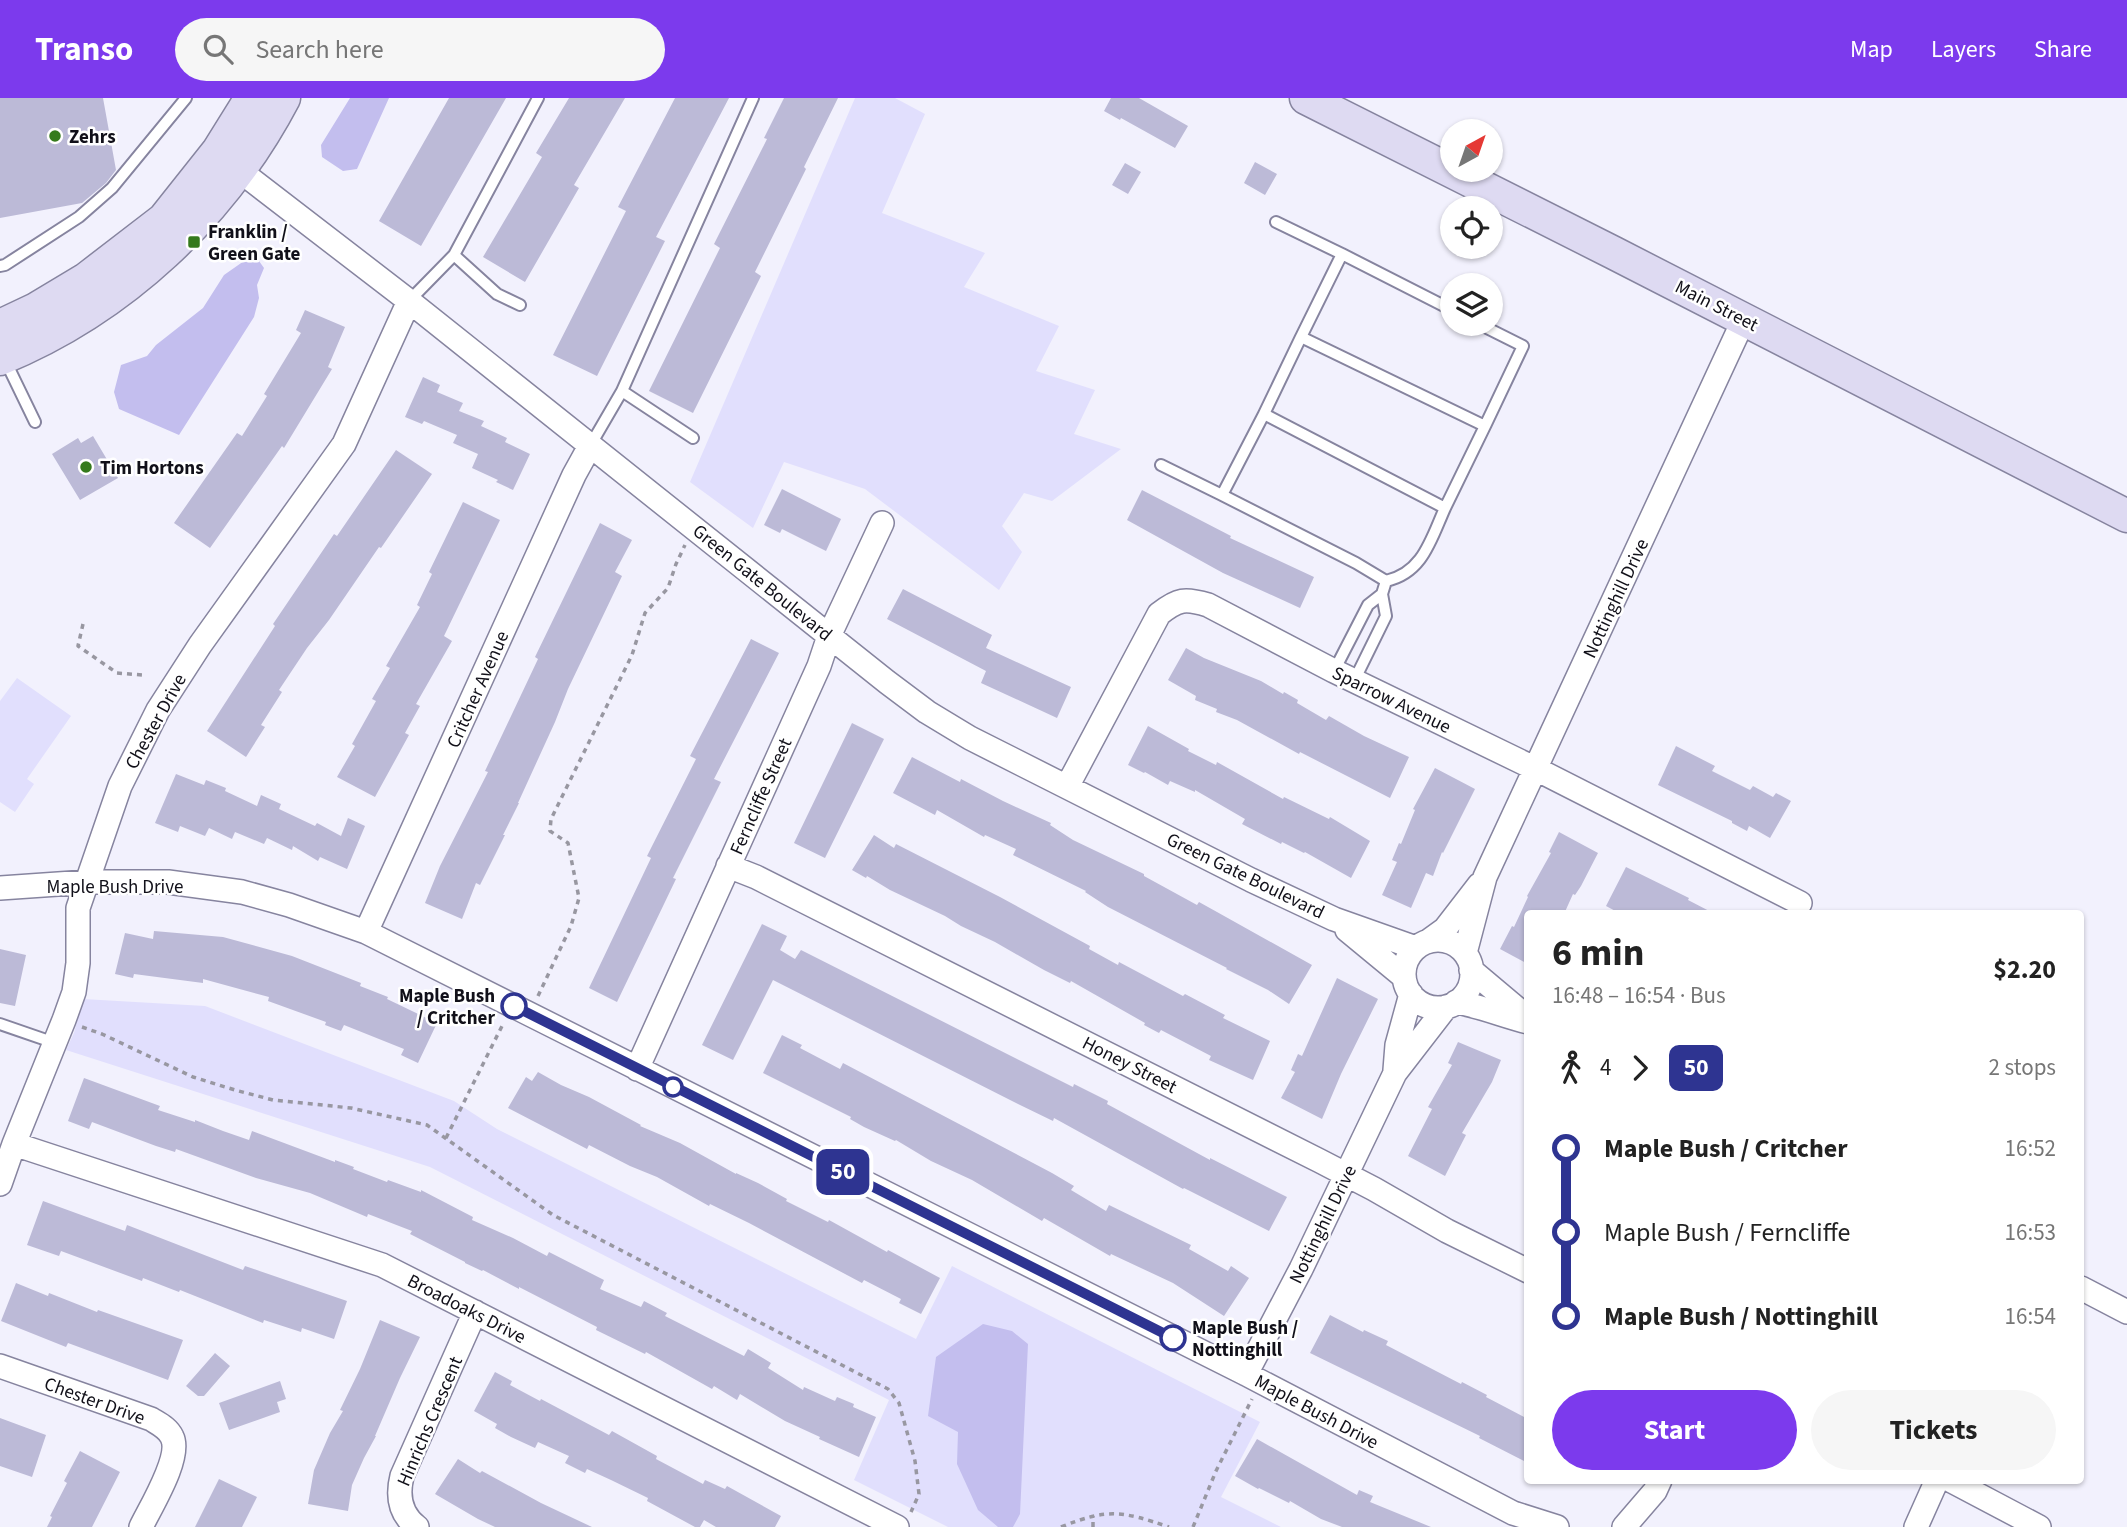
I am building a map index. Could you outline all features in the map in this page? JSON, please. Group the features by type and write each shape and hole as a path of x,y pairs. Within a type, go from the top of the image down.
{"main road":[{"path":"0,326 36,309 86,279 164,219 218,151 251,98"},
{"path":"2,358 76,320 143,273 173,248 240,171 284,98"},
{"name":"Main Street","path":"1306,98 2127,516"}],"street":[{"name":"Green Gate Boulevard","path":"240,171 409,301 927,712 971,738 1251,880 1334,919 1421,945"},
{"name":"Chester Drive","path":"0,1184 74,992 78,963 78,908 120,786 158,710 207,635 344,444 409,301"},
{"name":"Nottinghill Drive","path":"1421,945 1445,929 1485,877 1744,319"},
{"name":"Critcher Avenue","path":"366,932 574,475 590,446"},
{"name":"Ferncliffe Street","path":"637,1069 882,523"},
{"name":"Sparrow Avenue","path":"1068,785 1159,614 1172,603 1190,599 1208,605 1344,676 1800,903"},
{"name":"Honey Street","path":"729,866 781,889 1346,1174 1447,1231 1524,1269"},
{"name":"Nottinghill Drive","path":"1468,961 1485,877"},
{"name":"Maple Bush Drive","path":"0,888 87,882 168,882 242,892 300,908 366,932 1253,1378 1522,1520 1557,1527"},
{"name":"Green Gate Boulevard","path":"1334,919 1407,985"},
{"path":"1524,1016 1448,941 1421,945 1406,961 1407,985 1426,1005 1472,1004 1492,1012 1524,1019"},
{"path":"1451,1004 1468,988 1468,961"},
{"name":"Nottinghill Drive","path":"1395,1073 1407,985"},
{"name":"Nottinghill Drive","path":"1253,1378 1301,1269 1395,1073 1451,1004"},
{"name":"Broadoaks Drive","path":"14,1144 382,1265 903,1523"},
{"path":"2084,1290 2127,1312"},
{"name":"Hinrichs Crescent","path":"418,1527 401,1508 398,1491 402,1476 475,1312"},
{"name":"Chester Drive","path":"0,1366 151,1419 166,1428 174,1440 174,1452 141,1527"},
{"path":"1916,1527 1935,1484"},
{"path":"1958,1484 2039,1527"},
{"path":"1624,1527 1657,1486"},
{"path":"1647,1527 1657,1486"}],"lane":[{"path":"0,266 79,216 112,188 186,98"},
{"path":"409,301 454,255 538,98"},
{"path":"590,446 622,391 754,98"},
{"path":"1276,222 1440,304"},
{"path":"1222,495 1342,254"},
{"path":"454,255 497,294 520,305"},
{"path":"1161,466 1344,557 1386,581 1396,579 1420,562 1523,346 1503,336"},
{"path":"1301,337 1485,426"},
{"path":"2,358 35,422"},
{"path":"622,391 693,438"},
{"path":"1264,414 1446,508"},
{"path":"1344,676 1386,615 1382,594 1386,581"},
{"path":"1344,676 1368,605 1382,594"},
{"path":"0,1024 55,1043"}],"path":[{"path":"530,1013 571,926 579,898 568,843 550,831 551,819 632,655 645,613 668,588 682,549"},
{"path":"83,624 78,646 117,673 145,677"},
{"path":"64,1020 102,1034 204,1081 273,1100 351,1108 428,1125 553,1215 888,1389 899,1403 915,1461 919,1494 903,1523"},
{"path":"446,1138 500,1031"},
{"path":"1193,1527 1253,1378"},
{"path":"1061,1527 1102,1514 1131,1514 1169,1527"},
{"path":"1093,1516 1093,1527"}],"shaded area":[{"path":"350,98 389,98 357,169 343,171 322,157 321,145"},
{"path":"855,98 895,98 925,114 882,213 985,253 964,287 1059,326 1036,371 1095,390 1074,434 1121,449 1052,501 1024,493 1002,526 1022,552 999,590 865,489 784,462 753,528 690,482"},
{"path":"254,254 264,268 257,285 259,298 254,317 179,435 119,409 114,392 121,365 147,356 156,345 203,308 224,275"},
{"path":"17,678 71,716 27,779 34,784 15,812 0,802 0,701"},
{"path":"83,999 205,1006 454,1101 497,1129 916,1339 952,1266 1260,1422 1221,1497 1281,1527 948,1527 854,1480 889,1400 430,1167 66,1050 74,1033"},
{"path":"983,1324 1012,1331 1028,1344 1020,1514 1013,1527 998,1527 978,1510 957,1464 958,1432 928,1416 936,1357"}],"building":[{"name":"Zehrs","path":"0,98 103,98 116,170 106,183 82,203 0,218"},
{"path":"449,98 506,98 421,246 379,221"},
{"path":"569,98 625,98 574,185 579,188 525,282 483,257 542,157 536,153"},
{"path":"675,98 729,98 656,237 665,241 597,376 553,355 626,211 618,207"},
{"path":"784,98 838,98 755,272 761,276 693,413 649,391 720,248 714,244 767,139 764,138"},
{"path":"1111,98 1139,98 1188,126 1175,148 1104,111"},
{"path":"1255,162 1277,174 1265,195 1244,183"},
{"path":"1125,163 1141,172 1128,194 1112,185"},
{"path":"305,310 345,327 328,367 332,369 284,448 282,446 210,548 174,523 237,433 242,436 267,396 264,394 301,333 296,330"},
{"path":"423,377 440,385 437,392 463,403 459,411 484,421 481,426 507,438 505,442 530,454 513,490 472,468 478,454 453,443 457,435 424,421 422,424 405,417"},
{"name":"Tim Hortons","path":"93,436 118,478 80,500 52,454 78,438 81,443"},
{"path":"396,450 432,474 279,690 282,692 261,725 265,727 246,757 207,731 275,626 273,624 334,534 337,536"},
{"path":"782,489 841,519 826,551 782,529 780,533 764,525"},
{"path":"1142,490 1231,536 1230,538 1314,577 1300,608 1223,573 1127,520"},
{"path":"463,502 500,520 444,636 452,641 416,704 420,706 405,733 409,735 375,797 337,777 376,701 372,699 390,668 386,666 420,607 417,605 432,574 429,572"},
{"path":"600,523 632,540 615,572 622,576 568,689 505,835 480,885 476,883 462,919 425,903 440,866 488,772 485,771 538,659 535,657"},
{"path":"903,589 992,635 986,648 1071,687 1057,718 981,683 986,671 887,619"},
{"path":"751,639 779,653 714,779 721,782 673,878 676,879 617,1002 589,988 651,858 647,856 696,759 690,756"},
{"path":"1186,648 1261,681 1283,694 1284,692 1326,720 1329,716 1409,757 1390,798 1195,700 1196,696 1168,680"},
{"path":"852,723 884,739 825,858 794,843"},
{"path":"1148,726 1189,749 1188,751 1216,765 1217,762 1283,799 1284,797 1329,819 1330,817 1370,841 1351,878 1305,852 1282,842 1281,844 1242,824 1245,819 1195,790 1170,781 1168,785 1128,765"},
{"path":"1676,746 1715,766 1712,771 1750,790 1753,786 1773,797 1776,793 1791,801 1770,838 1749,826 1747,831 1658,785"},
{"path":"912,757 1051,823 1050,825 1073,840 1144,874 1197,905 1199,902 1312,965 1289,1004 1227,968 1108,907 1086,891 1013,855 1016,849 985,835 984,837 937,810 935,815 893,793"},
{"path":"1435,768 1475,789 1442,852 1433,876 1426,873 1411,908 1382,895 1397,862 1392,860 1415,810 1413,809"},
{"path":"176,774 204,785 206,780 257,806 261,795 281,804 279,809 315,826 317,823 341,836 348,818 365,826 347,869 320,857 318,861 293,846 292,850 267,838 264,844 235,832 232,839 209,828 205,836 180,826 178,832 155,823"},
{"path":"1559,832 1598,853 1566,910 1524,910 1524,962 1500,949 1512,926 1514,927 1527,896 1551,853 1549,852"},
{"path":"874,835 894,848 896,844 1000,897 1090,946 1089,949 1118,965 1119,962 1183,996 1185,994 1225,1015 1223,1018 1270,1041 1253,1080 1209,1060 1211,1056 1161,1030 1159,1033 1144,1025 1145,1023 1071,981 1070,983 1044,970 995,942 852,870"},
{"path":"1626,867 1707,910 1614,910 1606,906"},
{"path":"762,924 787,936 780,950 795,959 801,950 1073,1087 1074,1084 1108,1101 1107,1104 1210,1160 1287,1197 1269,1231 1183,1189 1054,1118 1053,1121 1018,1104 773,980 733,1060 702,1045"},
{"path":"154,931 223,937 292,956 361,983 360,986 388,997 387,999 437,1023 418,1063 401,1055 404,1049 344,1025 341,1031 325,1025 326,1022 268,1001 269,997 203,979 203,983 134,974 133,978 115,974 125,933 153,939"},
{"path":"0,949 26,955 15,1006 0,1003"},
{"path":"1337,978 1378,999 1322,1119 1281,1098 1295,1072 1291,1070 1298,1054 1302,1056"},
{"path":"782,1035 802,1045 800,1048 840,1069 843,1063 1052,1173 1074,1186 1071,1190 1106,1211 1109,1205 1191,1245 1189,1249 1228,1271 1231,1266 1249,1278 1224,1316 1173,1283 1111,1254 1110,1256 1044,1218 1042,1221 972,1180 763,1073"},
{"path":"1458,1042 1501,1060 1492,1082 1462,1133 1466,1135 1445,1176 1408,1156 1432,1109 1428,1107 1452,1065 1448,1063"},
{"path":"538,1072 940,1278 921,1314 899,1303 901,1299 864,1280 862,1283 657,1177 589,1145 587,1149 508,1108 526,1077 532,1081"},
{"path":"84,1078 160,1106 158,1110 249,1140 252,1131 354,1167 353,1169 387,1182 388,1180 421,1190 473,1217 472,1220 547,1256 549,1252 604,1280 600,1289 641,1307 644,1301 667,1313 665,1316 744,1356 748,1349 771,1363 768,1368 803,1390 804,1387 835,1401 837,1397 876,1417 859,1457 785,1421 740,1394 737,1400 714,1386 712,1389 519,1287 465,1263 410,1234 412,1231 368,1214 367,1217 310,1193 256,1178 176,1149 175,1152 156,1146 92,1122 89,1129 68,1121"},
{"path":"43,1201 125,1231 127,1225 243,1270 245,1266 347,1301 334,1339 302,1328 301,1332 264,1320 263,1323 180,1290 179,1292 143,1278 142,1281 61,1251 59,1256 27,1245"},
{"path":"16,1283 183,1340 168,1380 68,1343 66,1347 1,1321"},
{"path":"1330,1315 1388,1341 1386,1345 1487,1395 1486,1397 1524,1417 1524,1461 1479,1438 1480,1436 1310,1353"},
{"path":"380,1320 420,1337 352,1485 348,1511 308,1504 314,1470 343,1411 340,1410"},
{"path":"215,1353 230,1366 204,1396 198,1396 186,1386"},
{"path":"495,1372 512,1381 510,1385 609,1435 612,1431 703,1484 705,1480 725,1489 727,1486 781,1516 775,1527 716,1527 704,1520 700,1527 695,1527 647,1501 648,1498 587,1469 585,1473 565,1463 569,1456 538,1442 535,1448 511,1437 495,1428 497,1424 474,1411"},
{"path":"280,1381 286,1399 277,1402 280,1412 229,1430 219,1403"},
{"path":"0,1418 46,1435 32,1477 0,1466"},
{"path":"1257,1439 1357,1495 1359,1490 1373,1496 1370,1502 1431,1527 1342,1527 1321,1519 1290,1501 1289,1503 1258,1489 1235,1476"},
{"path":"80,1451 120,1472 92,1527 47,1527 67,1483 64,1481"},
{"path":"458,1459 480,1473 482,1471 592,1527 495,1527 478,1519 435,1494"},
{"path":"219,1479 257,1497 242,1527 195,1527"}],"bus line":[{"name":"50","path":"514,1006 1173,1338"}],"place":[{"name":"Zehrs","path":"55,136"},
{"name":"Franklin / Green Gate","path":"194,242"},
{"name":"Tim Hortons","path":"86,467"},
{"name":"Maple Bush / Critcher","path":"514,1006"},
{"name":"Maple Bush / Nottinghill","path":"1173,1338"}]}
